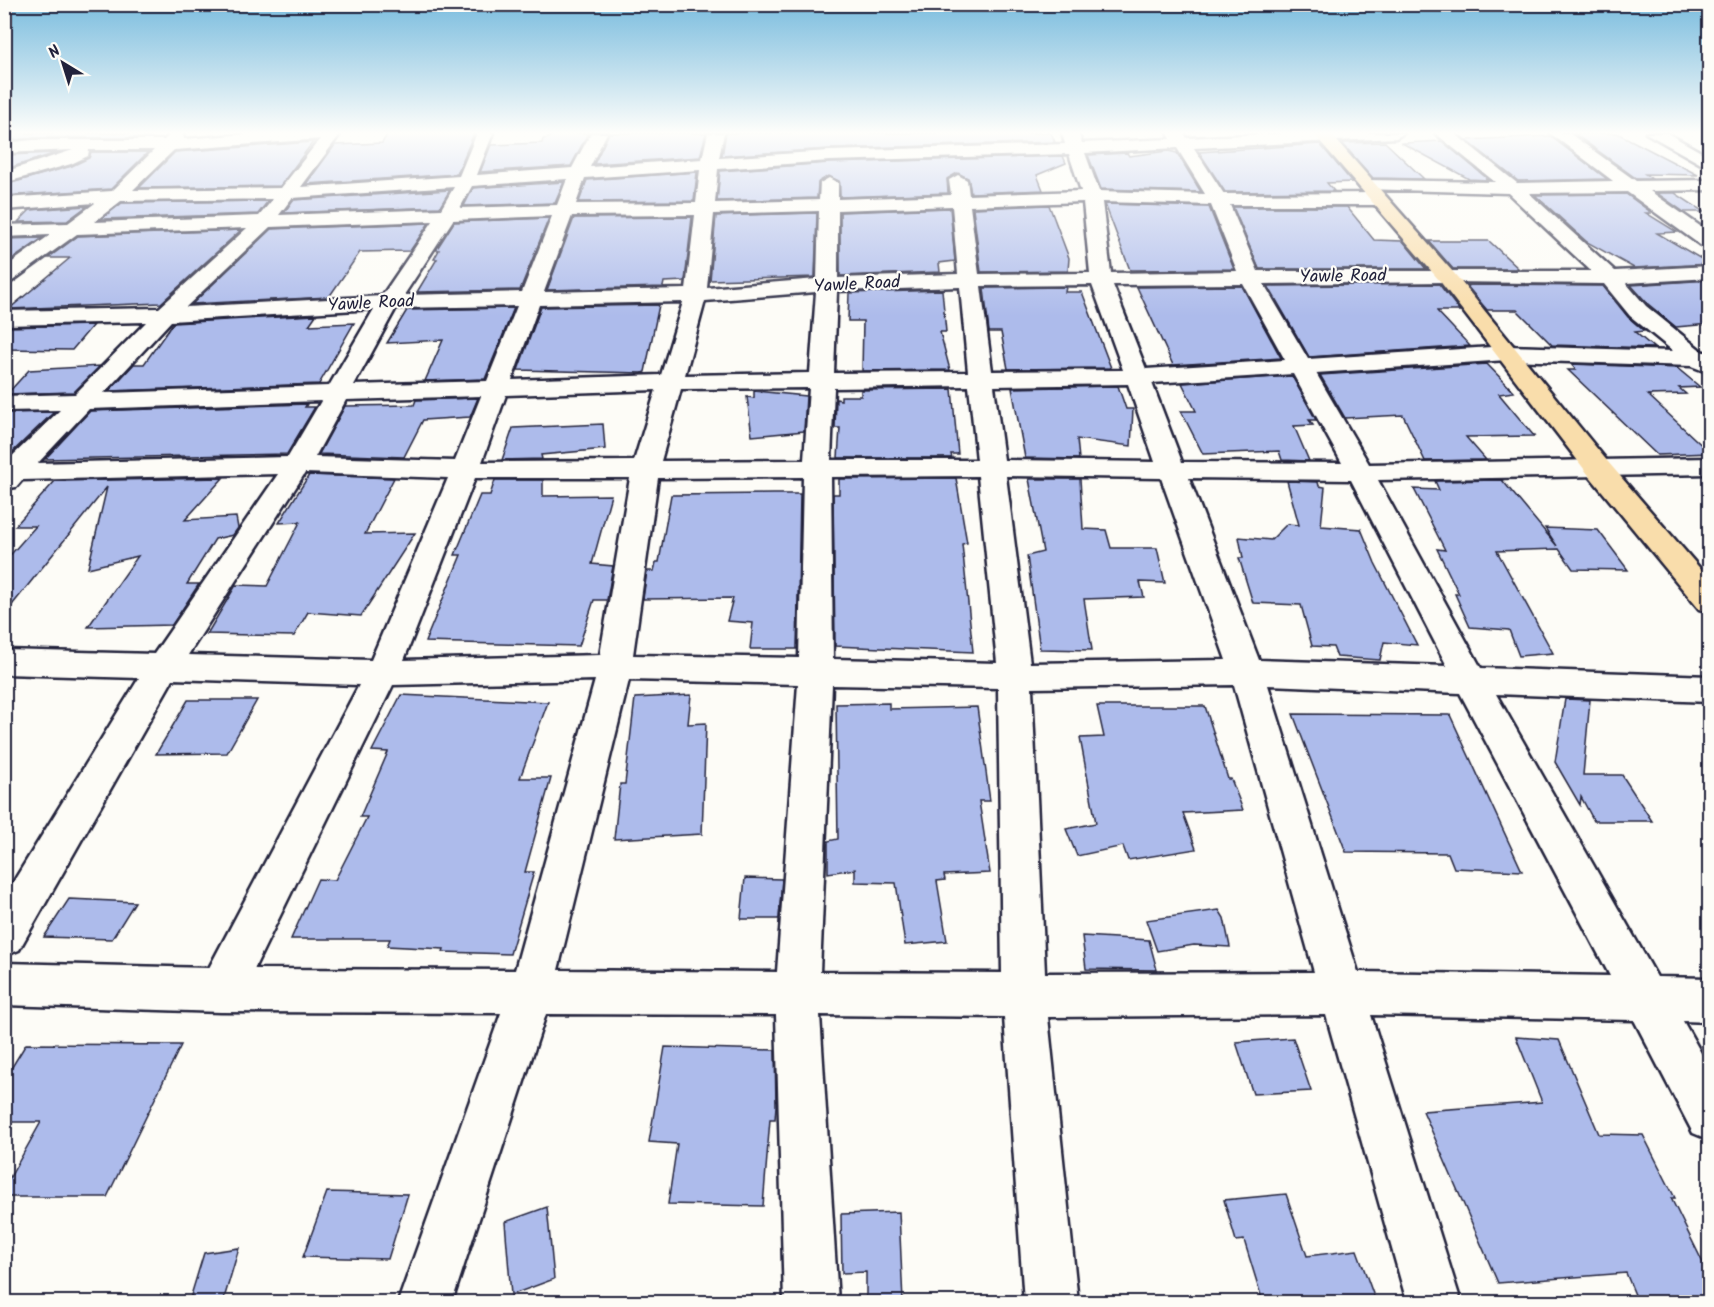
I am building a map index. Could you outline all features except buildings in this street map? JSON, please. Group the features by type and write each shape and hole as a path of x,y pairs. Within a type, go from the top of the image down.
{"highway":[{"path":"1374,194 1446,276 1598,468 1710,601"}],"street":[{"path":"4,204 117,196 231,194"},
{"path":"8,475 165,315 265,221 286,194"},
{"path":"4,936 163,667 297,465 389,302 459,194"},
{"path":"221,990 382,673 465,470 571,194"},
{"path":"425,1302 531,991 615,667 645,470 696,295 707,194"},
{"path":"811,1302 797,993 816,669 817,470 827,285 829,194"},
{"path":"958,194 1015,676 1024,995 1051,1302"},
{"path":"1214,194 1251,279 1360,472 1470,679 1710,1116"},
{"path":"4,231 565,210 705,209 1092,196 1218,200 1334,194"},
{"path":"1519,194 1610,278 1638,310 1705,362"},
{"path":"1644,194 1710,243"},
{"path":"4,279 78,227 117,196"},
{"path":"1092,196 1101,280 1140,377 1247,672 1434,1302"},
{"name":"Yawle Road","path":"4,318 165,315 389,302 696,295 827,285 967,280 1446,276 1610,278 1710,272"},
{"path":"4,404 671,382 1140,377 1507,353 1705,362"},
{"path":"8,475 297,465 465,470 990,468 1360,472 1710,466"},
{"path":"4,662 382,673 615,667 816,669 1015,676 1247,672 1710,689"},
{"path":"4,984 221,990 1024,995 1344,993 1710,1000"}]}
